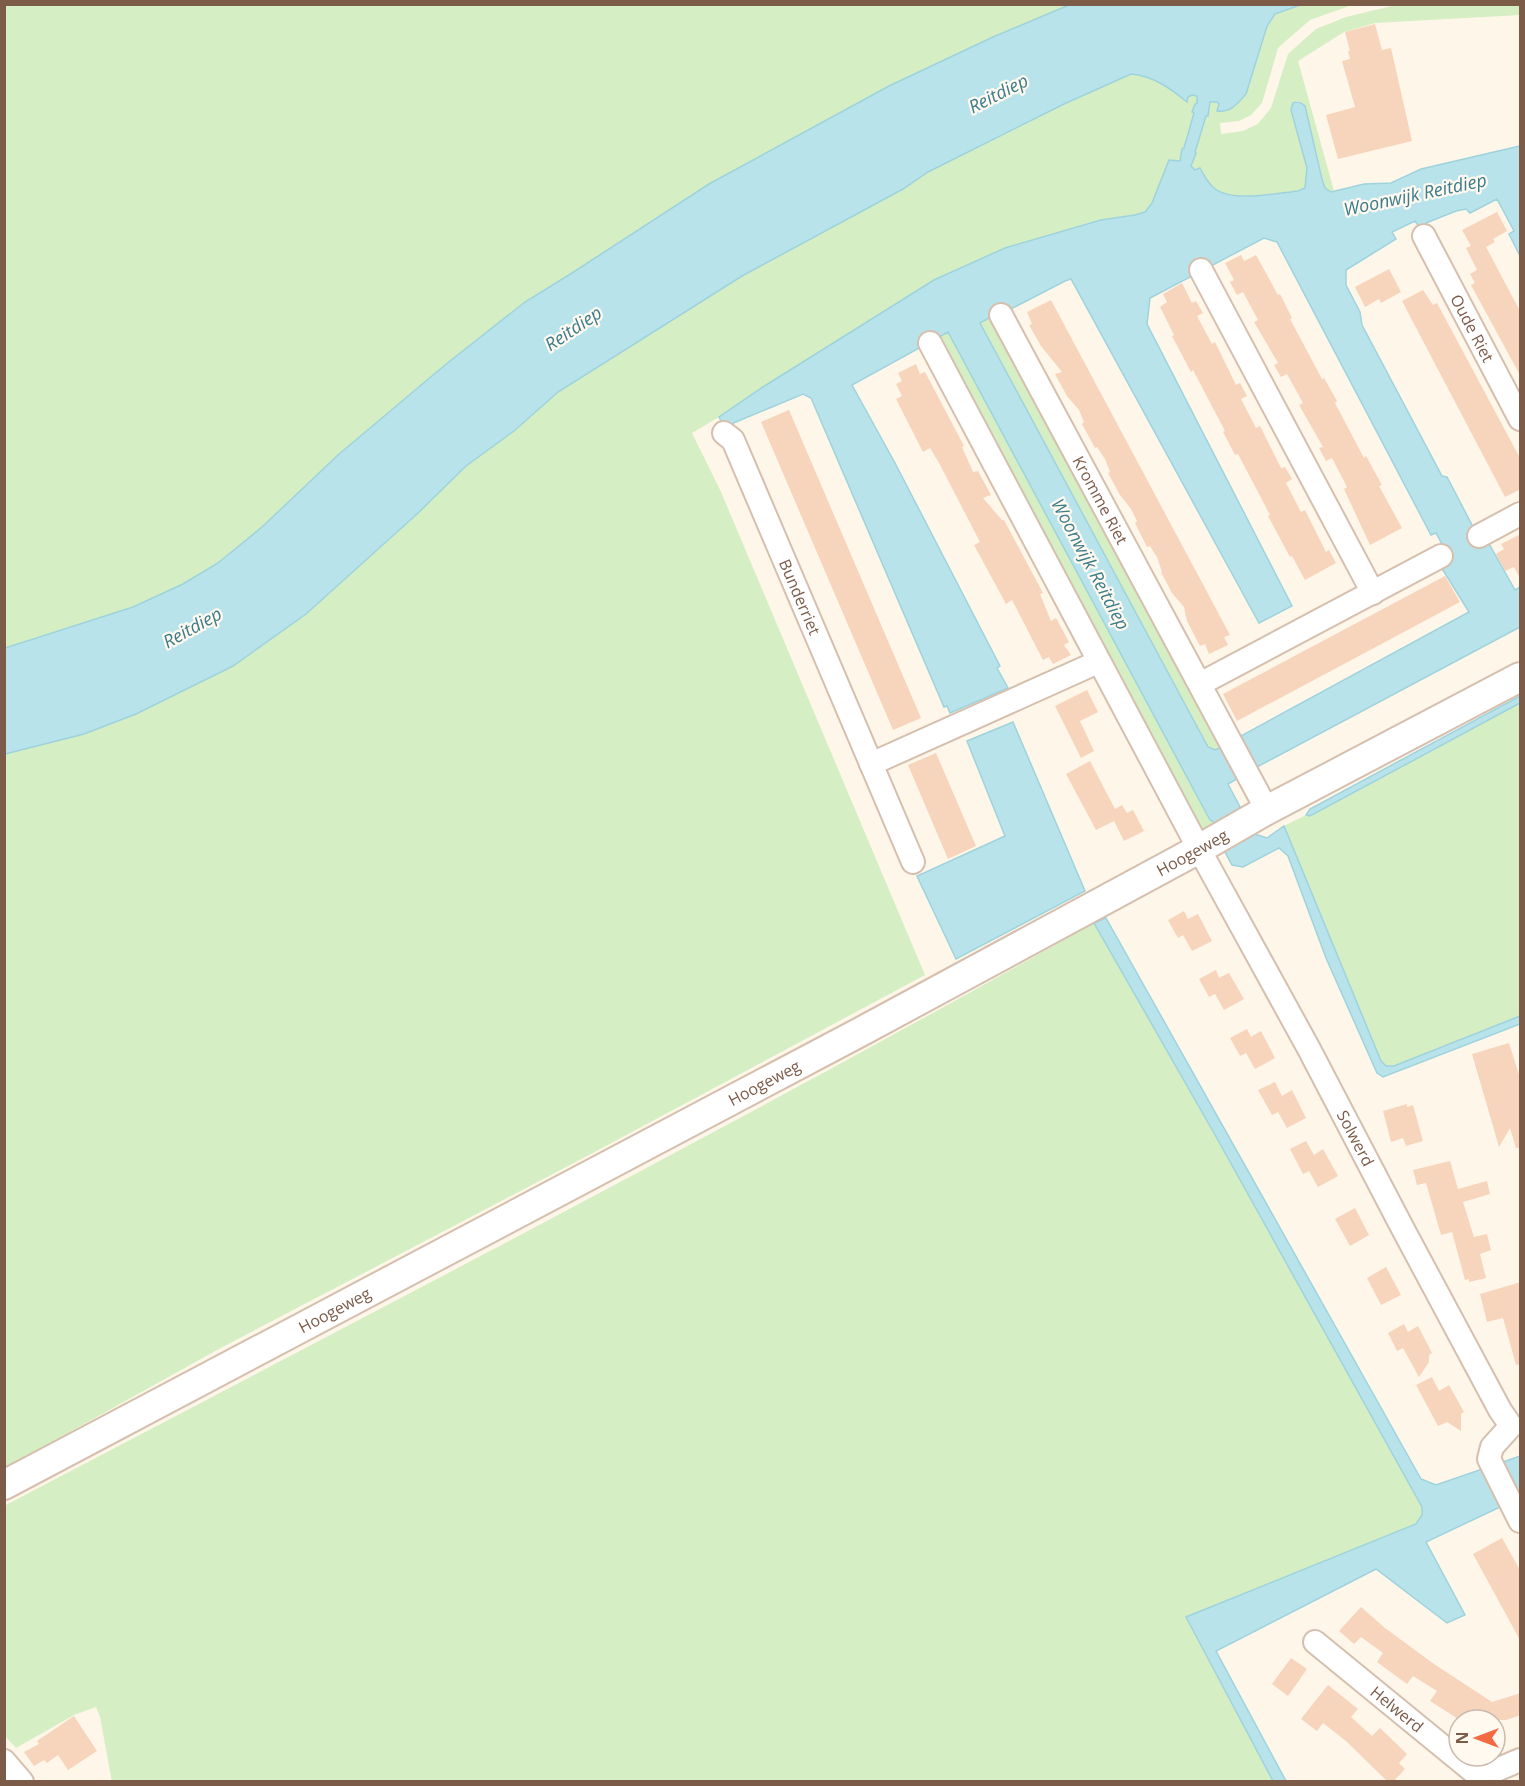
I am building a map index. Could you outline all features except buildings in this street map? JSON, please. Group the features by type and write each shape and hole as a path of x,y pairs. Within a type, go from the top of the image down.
{"street":[{"name":"Oude Riet","path":"1424,236 1521,419"},
{"path":"1201,270 1373,593"},
{"name":"Kromme Riet","path":"1001,315 1252,783 1260,814"},
{"path":"930,343 1098,662 1207,843"},
{"name":"Bunderriet","path":"724,433 733,440 913,862"},
{"path":"1479,536 1521,514"},
{"path":"1200,684 1441,556"},
{"path":"871,764 1098,662"},
{"name":"Hoogeweg","path":"4,1485 864,1030 1260,814 1521,677"},
{"name":"Solwerd","path":"1207,843 1402,1229 1500,1410 1516,1428"},
{"path":"1516,1428 1492,1447 1489,1460 1516,1513"},
{"name":"Helwerd","path":"1316,1642 1479,1779 1521,1760"},
{"path":"4,1761 22,1782"}],"green space":[{"path":"5,5 1069,5 993,37 889,86 709,184 525,302 445,365 338,455 262,527 218,563 183,584 133,607 5,648"},
{"path":"1300,5 1352,5 1310,20 1278,48 1262,103 1251,115 1239,121 1220,123 1221,134 1243,131 1258,124 1271,108 1288,54 1316,29 1346,17 1396,5 1520,5 1520,15 1375,23 1344,32 1298,61 1334,191 1331,192 1325,188 1305,106 1296,101 1291,110 1307,168 1305,188 1298,191 1243,196 1222,192 1210,184 1201,168 1195,170 1191,166 1210,102 1215,101 1219,106 1233,108 1246,94 1267,26 1275,14"},
{"path":"1131,74 1147,77 1161,84 1186,102 1192,95 1197,96 1198,99 1180,162 1169,160 1152,203 1145,212 1101,220 1005,248 934,280 692,433 721,492 925,975 217,1350 5,1468 5,754 136,714 233,666 306,614 417,514 466,466 514,431 558,392 742,276 903,189 928,172 1064,104"},
{"path":"992,316 1221,745 1220,748 1215,750 1208,747 980,322"},
{"path":"948,332 1210,820 1216,823 1200,831 938,337"},
{"path":"1520,703 1520,1016 1394,1066 1386,1067 1381,1061 1284,826 1306,815 1310,816"},
{"path":"1094,923 1422,1506 1422,1514 1416,1524 1186,1617 1273,1781 112,1782 100,1717 96,1707 74,1715 16,1748 5,1736 4,1506 688,1146"}],"water":[{"path":"1069,5 1300,5 1275,14 1267,26 1246,94 1240,101 1234,107 1222,111 1217,111 1219,104 1217,102 1210,102 1208,116 1206,116 1191,166 1195,170 1200,168 1214,188 1222,193 1243,196 1266,195 1305,188 1307,168 1291,110 1293,103 1296,102 1305,106 1322,179 1325,188 1331,192 1364,184 1391,183 1421,169 1520,146 1520,256 1509,234 1514,231 1497,199 1470,213 1466,209 1456,211 1426,223 1427,227 1421,230 1415,221 1392,232 1396,239 1346,270 1346,285 1360,312 1362,325 1442,476 1447,477 1482,544 1488,542 1515,590 1520,587 1520,627 1257,767 1231,765 1237,779 1228,784 1240,807 1236,812 1251,833 1267,838 1284,826 1381,1061 1386,1066 1394,1066 1520,1016 1520,1024 1383,1077 1377,1073 1326,958 1288,856 1279,848 1243,867 1232,865 1225,852 1228,846 1216,823 1210,820 948,332 852,385 1000,666 997,668 1008,688 950,713 947,706 944,707 811,398 803,394 724,427 719,417 934,280 1005,248 1101,220 1145,212 1152,203 1169,160 1180,161 1197,96 1188,97 1187,102 1161,84 1139,75 1131,74 1064,104 928,172 903,189 742,276 558,392 514,431 466,466 417,514 306,614 233,666 136,714 84,734 5,754 5,648 133,607 183,584 218,563 262,527 338,455 445,365 525,302 709,184 889,86 993,37","holes":["1264,238 1277,242 1431,535 1436,533 1451,561 1441,567 1469,612 1239,737 1228,760 1220,748 1215,750 1208,747 980,323 1008,307 1009,310 1071,279 1259,623 1292,606 1147,324 1150,298"]},
{"path":"1520,696 1520,703 1310,816 1306,815 1310,809"},
{"path":"1013,722 1085,891 956,959 917,876 1005,836 967,741"},
{"path":"1106,918 1421,1479 1436,1485 1520,1456 1520,1495 1426,1542 1465,1615 1447,1623 1376,1569 1216,1651 1286,1781 1273,1781 1186,1617 1416,1524 1422,1515 1422,1507 1094,923"}],"water label":[{"name":"Reitdiep","path":"998,93"},
{"name":"Woonwijk Reitdiep","path":"1415,194"},
{"name":"Reitdiep","path":"573,328"},
{"name":"Woonwijk Reitdiep","path":"1091,564"},
{"name":"Reitdiep","path":"192,627"}]}
